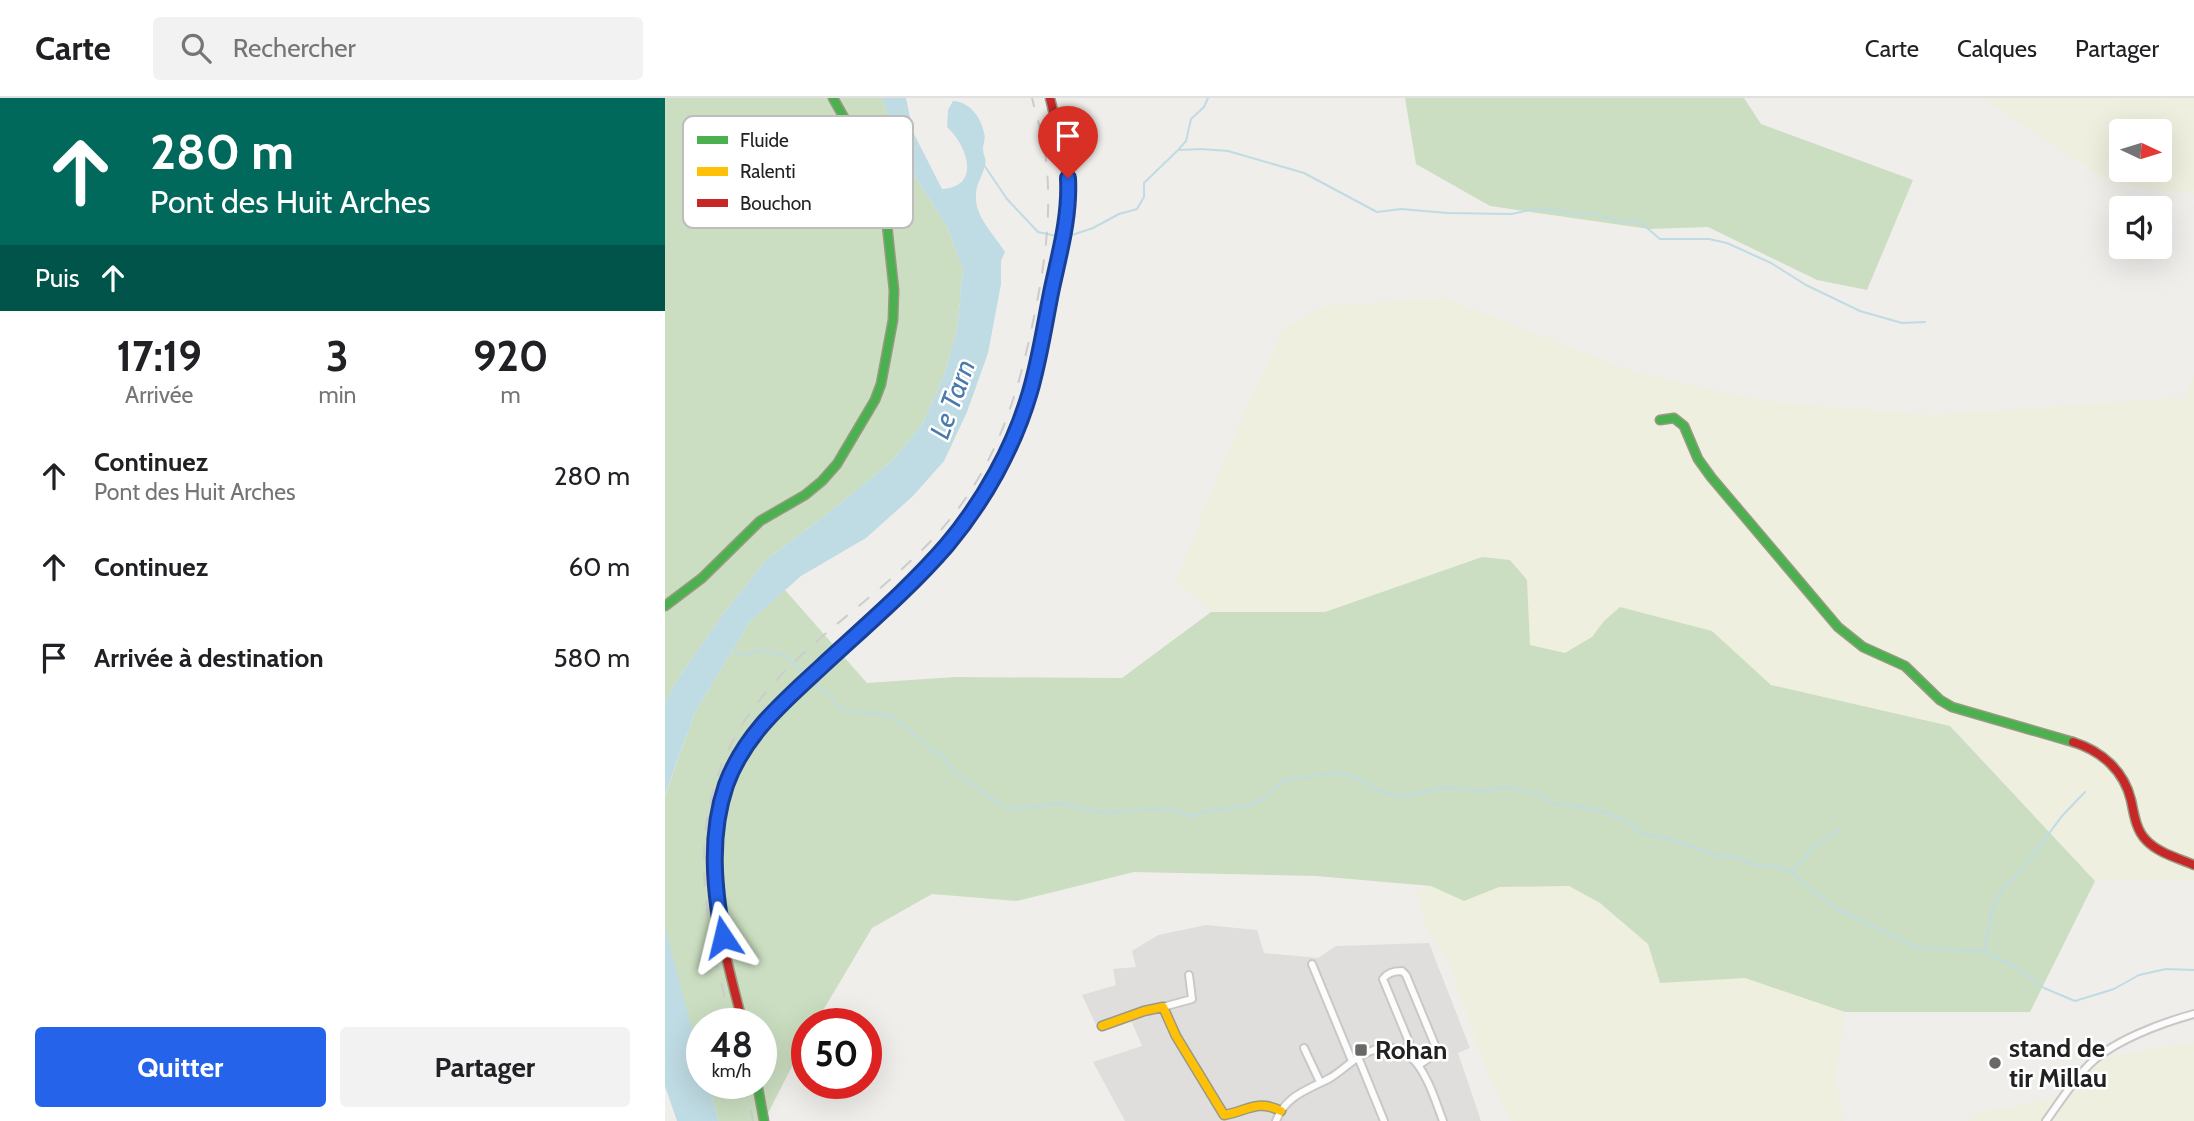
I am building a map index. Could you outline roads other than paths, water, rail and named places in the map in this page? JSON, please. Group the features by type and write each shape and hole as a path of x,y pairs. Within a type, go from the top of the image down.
{"street":[{"path":"833,98 843,116"},
{"path":"739,1008 723,937 714,877 716,831 726,786 742,750 764,722 905,588 947,544 977,504 1019,425 1030,392 1061,247 1069,193 1067,166 1050,98"},
{"path":"665,606 702,578 760,521 805,495 822,481 837,464 875,400 881,384 893,320 894,290 887,228"},
{"path":"1660,420 1674,418 1684,426 1698,459 1711,477 1849,638 1905,666 1940,700 1952,707 2078,743 2098,753 2122,773 2127,782 2135,820 2146,839 2194,865"},
{"path":"1313,964 1384,1121"},
{"path":"1405,1052 1409,1042 1383,979 1396,971 1402,971 1406,975 1437,1050 1436,1054 1419,1065"},
{"path":"1102,1027 1144,1010 1192,999 1189,975"},
{"path":"1163,1007 1176,1036 1224,1115 1238,1113 1261,1103 1267,1103 1280,1111"},
{"path":"2046,1121 2075,1080 2096,1058 2128,1040 2194,1014"},
{"path":"1304,1048 1320,1082"},
{"path":"1276,1121 1280,1111 1296,1095 1331,1077 1371,1050 1383,1048 1405,1052 1419,1065 1443,1121"},
{"path":"760,1099 764,1121"}],"water":[{"name":"Le Tarn","path":"882,98 906,98 910,116 889,116"},
{"name":"Le Tarn","path":"953,101 965,104 974,111 985,135 985,163 977,189 977,207 983,221 1005,252 1001,261 1001,284 988,353 967,412 944,461 913,496 866,538 801,576 750,621 695,712 665,795 665,702 720,618 766,560 893,460 923,423 944,375 957,331 963,269 947,227 913,173 913,132 942,189 962,181 967,164 965,154 947,127 948,110"},
{"path":"665,928 686,1008 686,1099 712,1099 719,1121 677,1121 665,1086"}],"waterway":[{"path":"1178,150 1186,141 1191,119 1204,107 1208,98"},
{"path":"1066,237 1137,209 1144,197 1144,183 1178,150 1228,151 1304,173 1377,212 1401,209 1512,214 1538,208 1578,214 1592,213 1619,221 1640,222 1660,239 1709,239 1727,243 1771,263 1806,285 1860,311 1902,323 1925,322"},
{"path":"984,165 1007,199 1038,232 1061,237"},
{"path":"733,651 743,656 761,650 787,656 806,676"},
{"path":"810,680 833,699 838,707 850,712 892,717 933,751 943,756 954,772 1006,808 1061,803 1103,813 1153,809 1172,810 1195,817 1203,812 1252,805 1284,780 1336,773 1348,775 1376,790 1397,796 1444,787 1479,791 1507,787 1539,794 1552,804 1573,805 1604,812 1630,823 1647,835 1672,839 1715,855 1737,857 1751,864 1777,867 1791,872 1835,908 1899,939 1919,948 1984,951 2017,968 2044,988 2075,1001 2114,989 2139,975 2166,969 2194,970"},
{"path":"1984,950 1993,907 2002,890 2085,792"},
{"path":"1792,871 1813,848 1841,829"}],"railway":[{"path":"727,1008 712,939 704,882 706,824 712,795 727,753 747,717 772,685 800,656 925,547 967,496 998,441 1027,350 1046,238 1048,180 1042,136 1032,98"},
{"path":"748,1099 753,1121"}],"place":[{"name":"Rohan","path":"1361,1050"},
{"name":"stand de tir Millau","path":"1995,1063"}]}
